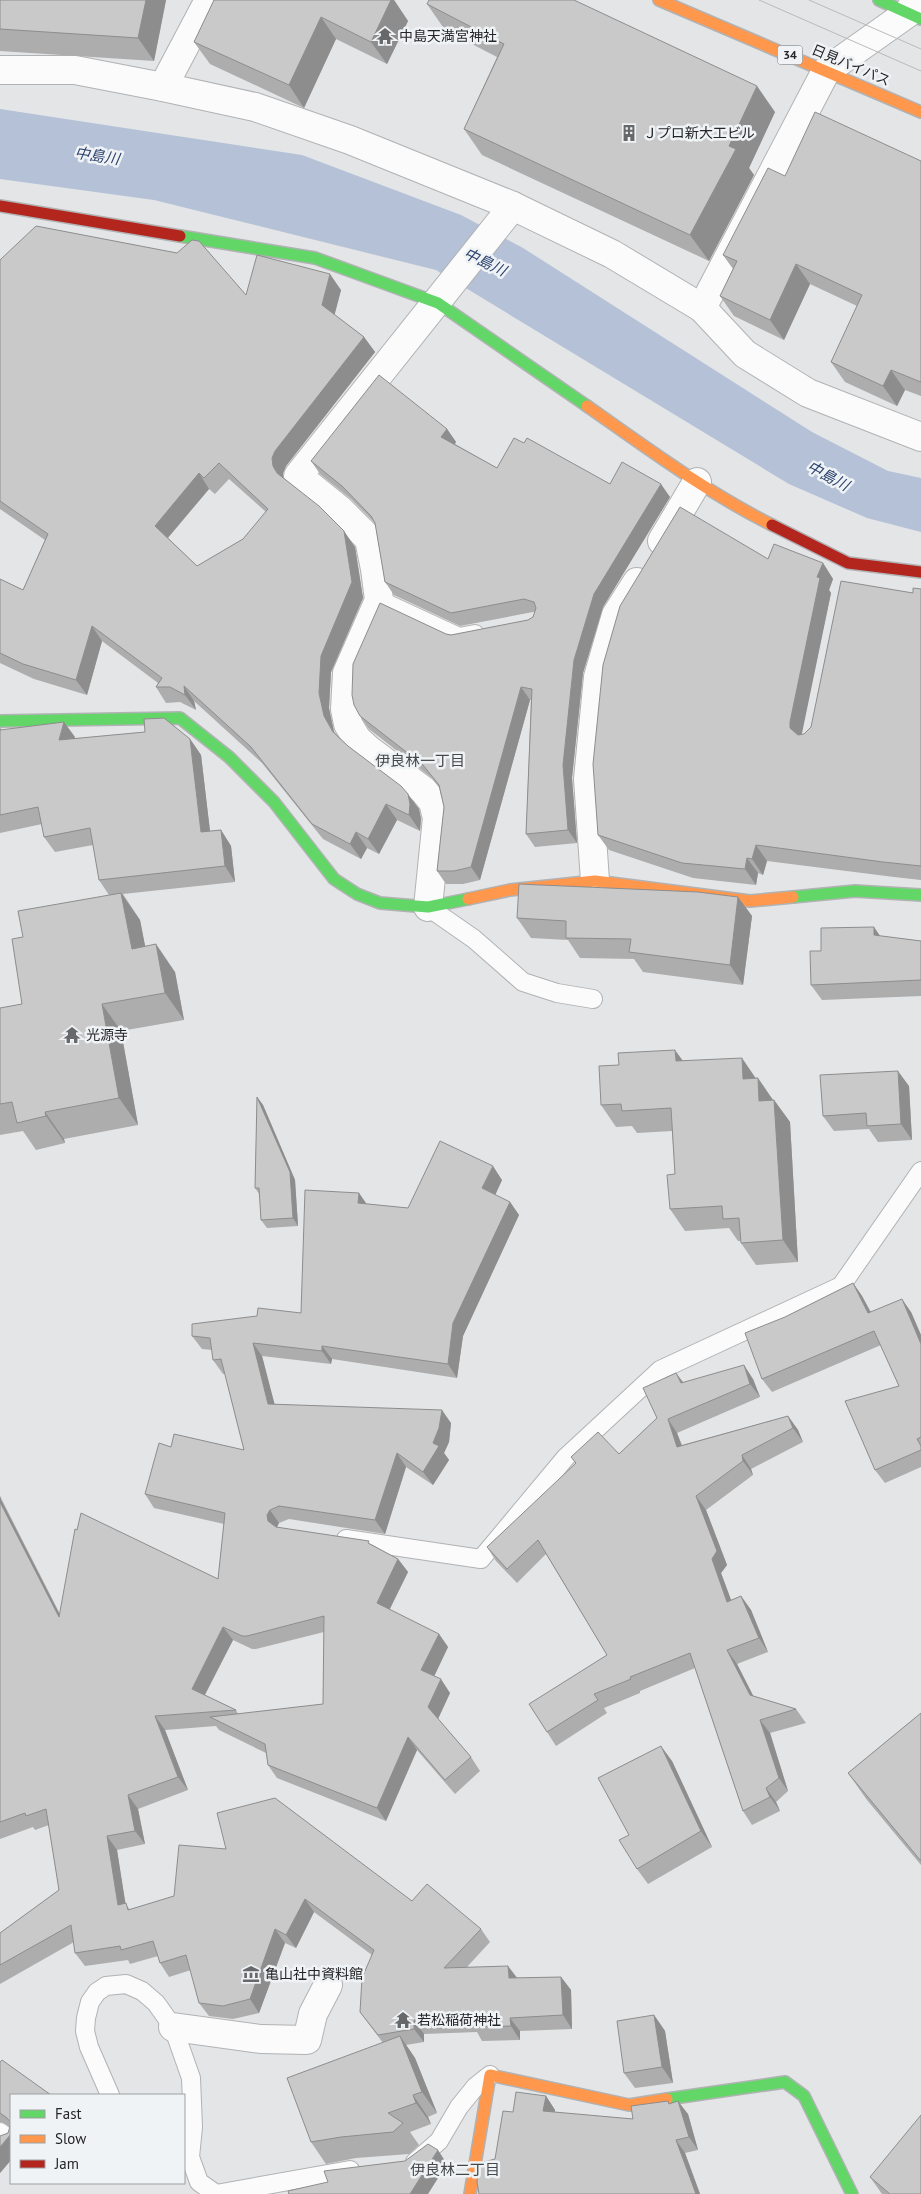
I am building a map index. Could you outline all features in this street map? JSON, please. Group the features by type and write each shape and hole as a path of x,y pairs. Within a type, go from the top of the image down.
{"main road":[{"name":"日見バイパス","path":"659,0 921,112"},
{"path":"879,0 915,10"},
{"path":"0,206 315,258 438,303 737,508 848,563 921,572"},
{"path":"0,721 180,718 229,757 274,802 334,879 357,894 380,902 428,907 510,890 595,881 750,901 855,891 921,895"},
{"path":"470,2194 490,2074 629,2105 785,2082 804,2096 852,2194"}],"street":[{"path":"163,88 209,0"},
{"path":"702,308 826,70 915,10"},
{"path":"0,70 75,70 255,107 350,140 513,206 612,254 702,308 745,354 808,393 921,437"},
{"path":"428,907 437,818 433,802 423,790 357,739 348,724 345,709 347,673 379,600 369,539 340,510 298,476 438,303 513,206"},
{"path":"595,881 588,779 598,677 616,615 697,482"},
{"path":"173,2026 261,2039 307,2040 314,2014 328,1985"}],"lane":[{"path":"844,582 848,563"},
{"path":"379,600 459,637 487,632"},
{"path":"428,907 474,939 523,982 557,993 593,999"},
{"path":"326,1536 481,1559 566,1457 660,1370 841,1286 921,1171"},
{"path":"110,2094 85,2031 86,2018 90,2002 97,1992 106,1986 126,1984 142,1991 156,2003 173,2026 191,2078 193,2128 190,2157 199,2182 216,2194 366,2168"},
{"path":"394,2165 413,2164 439,2141 459,2106 476,2086 490,2074"},
{"path":"0,2132 10,2140"}],"water":[{"name":"中島川","path":"0,109 302,155 461,215 523,248 812,432 888,471 921,478 921,532 867,518 789,484 436,270 154,200 0,179"}],"building":[{"path":"0,0 146,0 138,38 0,29"},
{"path":"214,0 391,0 371,42 321,17 289,85 194,42"},
{"name":"Ｊプロ新大工ビル","path":"429,0 574,0 757,86 729,146 736,149 690,235 464,129 504,44 427,4"},
{"path":"815,112 921,161 921,382 891,370 883,386 831,362 862,295 796,264 770,320 720,296 737,261 723,255 768,168 785,176"},
{"path":"36,226 177,253 192,240 199,241 246,295 257,255 330,274 322,305 364,337 275,451 272,458 273,466 277,473 319,506 344,531 352,582 321,656 319,693 324,716 333,732 348,746 401,786 408,794 410,804 409,815 386,804 368,839 356,832 350,844 312,824 251,747 184,686 185,695 170,687 156,687 162,678 92,626 76,680 23,664 0,653 0,579 23,590 48,534 0,501 0,260","holes":["219,463 268,509 243,539 197,566 155,526 199,473 204,478"]},
{"path":"379,375 447,429 441,437 497,468 514,438 524,443 527,438 610,484 622,462 661,484 594,594 574,660 563,765 568,830 526,834 532,689 521,687 471,867 454,871 437,871 444,807 439,785 423,765 360,716 354,705 352,695 353,664 380,603 451,635 528,620 533,617 536,608 534,602 524,599 451,613 385,582 375,523 371,516 342,486 311,461"},
{"path":"680,507 768,559 774,544 823,563 817,577 820,578 790,722 790,728 798,735 804,734 811,727 841,581 913,593 913,588 921,589 921,866 756,845 752,859 747,858 745,869 682,863 598,835 593,764 603,665 620,606"},
{"path":"164,718 190,739 201,832 221,830 225,866 99,880 90,828 44,837 38,807 0,815 0,730 64,722 59,740 145,732 144,719"},
{"path":"519,884 698,892 738,897 730,965 629,952 631,939 566,938 566,921 517,918"},
{"name":"光源寺","path":"121,893 132,949 156,944 165,993 102,1004 119,1098 45,1112 46,1116 17,1123 12,1102 0,1104 0,1008 22,1004 12,939 23,937 18,911"},
{"path":"874,927 874,935 921,941 921,980 811,985 810,951 821,951 821,928"},
{"path":"675,1050 676,1061 742,1058 743,1079 758,1078 759,1101 774,1100 783,1240 741,1243 739,1218 723,1219 722,1206 670,1209 667,1175 675,1174 671,1108 622,1111 621,1104 601,1105 599,1066 619,1065 618,1053"},
{"path":"898,1071 901,1124 867,1126 866,1113 823,1116 820,1075"},
{"path":"257,1097 290,1172 293,1218 261,1220 259,1188 255,1188"},
{"path":"440,1141 493,1166 482,1188 510,1202 453,1323 448,1364 322,1346 322,1351 253,1343 268,1404 442,1410 439,1428 433,1443 439,1446 423,1472 397,1453 375,1520 279,1506 270,1510 267,1515 268,1521 276,1527 369,1541 368,1543 398,1559 377,1603 439,1634 421,1670 441,1679 428,1707 471,1757 445,1780 408,1737 377,1808 268,1765 265,1744 210,1717 323,1704 324,1616 247,1636 242,1636 223,1627 192,1689 236,1710 155,1716 178,1777 128,1795 135,1831 107,1836 118,1905 126,1903 128,1910 174,1896 179,1845 226,1849 217,1813 275,1798 412,1901 427,1884 481,1929 444,1968 508,1966 509,1978 561,1977 563,2015 510,2018 511,2026 473,2027 473,2019 414,2020 414,2029 378,2035 360,2012 362,1978 374,1950 305,1899 286,1935 275,1929 250,1999 223,2006 199,2003 186,1955 160,1963 153,1941 121,1950 120,1946 75,1953 71,1925 0,1965 0,1933 59,1890 46,1809 26,1816 25,1813 0,1822 0,1502 59,1617 75,1529 77,1530 81,1513 218,1579 225,1513 145,1494 159,1443 171,1447 174,1434 244,1450 221,1359 213,1360 210,1338 192,1336 192,1324 257,1316 258,1308 301,1313 305,1190 359,1193 358,1203 408,1208"},
{"path":"853,1283 868,1313 902,1299 921,1344 921,1437 917,1439 921,1450 875,1470 845,1401 899,1386 874,1331 762,1379 745,1333 785,1317"},
{"path":"744,1365 750,1384 668,1419 677,1447 788,1416 793,1428 742,1455 743,1461 696,1496 717,1551 712,1559 727,1602 741,1596 759,1638 727,1650 750,1695 796,1709 760,1720 779,1778 766,1788 770,1797 743,1811 690,1653 594,1694 598,1700 547,1732 529,1704 607,1655 538,1540 507,1569 487,1547 576,1463 571,1457 598,1432 619,1454 657,1418 643,1388 676,1373 681,1383"},
{"path":"921,1713 921,1861 848,1773"},
{"path":"661,1746 701,1831 637,1869 619,1840 629,1835 598,1778"},
{"path":"654,2015 662,2067 624,2073 617,2021"},
{"path":"400,2036 422,2092 413,2095 416,2103 388,2113 403,2123 393,2132 311,2142 287,2078"},
{"path":"2,2060 50,2094 10,2094 10,2122 0,2113 0,2062"},
{"path":"516,2092 546,2096 543,2111 633,2119 631,2106 668,2101 669,2104 678,2101 689,2137 676,2140 696,2194 479,2194 477,2182 480,2163 495,2159 503,2111 513,2112"},
{"path":"921,2115 921,2194 890,2194 870,2177"},
{"path":"10,2126 10,2135 0,2147 0,2136 8,2133"},
{"path":"428,2144 438,2150 410,2194 289,2194 288,2191 328,2182 324,2171 405,2161"}],"tram line":[{"path":"759,0 921,71"},
{"path":"809,0 921,49"}],"traffic: fast":[{"path":"879,0 921,19"},
{"path":"180,236 315,258 438,303 587,406"},
{"path":"0,721 180,718 229,757 274,802 334,879 357,894 380,903 428,907 468,899"},
{"path":"793,897 855,891 921,895"},
{"path":"667,2099 785,2082 804,2096 852,2194"}],"traffic: slow":[{"path":"659,0 921,112"},
{"path":"587,406 700,484 772,525"},
{"path":"468,899 510,890 595,881 750,901 793,897"},
{"path":"470,2194 490,2075 629,2105 667,2099"}],"traffic: jam":[{"path":"0,206 180,236"},
{"path":"772,525 848,563 921,572"}],"place":[{"name":"中島天満宮神社","path":"385,36"},
{"name":"Ｊプロ新大工ビル","path":"629,133"},
{"name":"光源寺","path":"72,1035"},
{"name":"亀山社中資料館","path":"251,1974"},
{"name":"若松稲荷神社","path":"403,2020"}],"district":[{"name":"伊良林一丁目","path":"420,761"},
{"name":"伊良林二丁目","path":"455,2170"}]}
